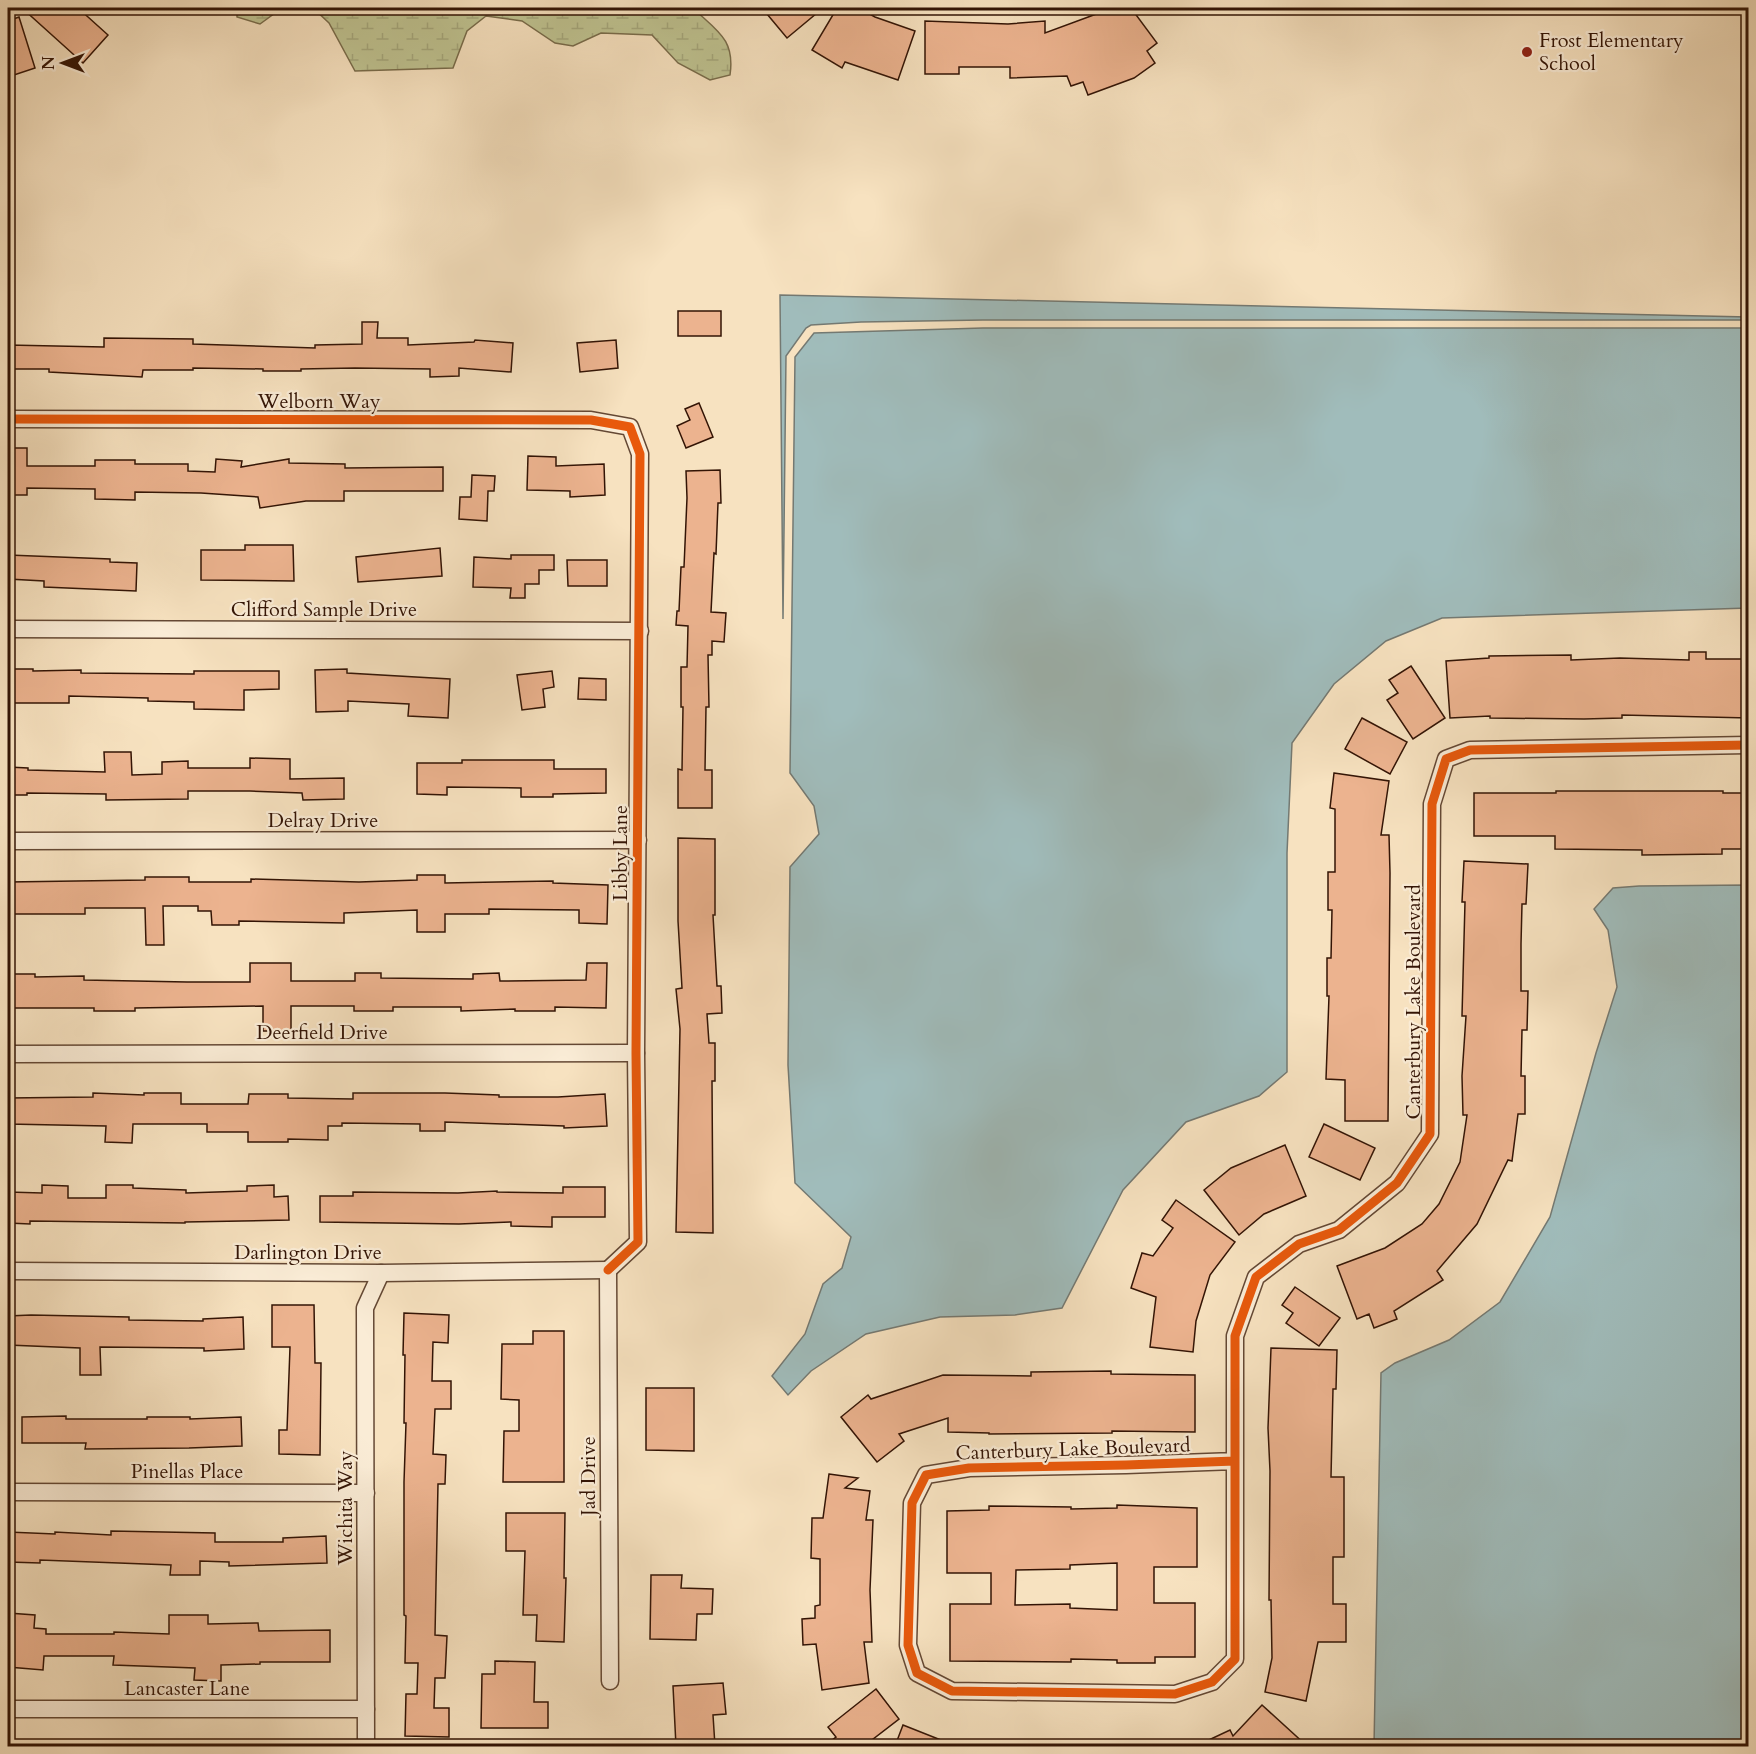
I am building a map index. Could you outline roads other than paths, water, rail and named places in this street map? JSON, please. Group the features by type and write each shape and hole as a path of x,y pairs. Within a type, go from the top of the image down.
{"street":[{"name":"Welborn Way","path":"8,419 591,420 630,427"},
{"name":"Libby Lane","path":"608,1270 638,1242 636,1053 640,454 630,427"},
{"name":"Clifford Sample Drive","path":"8,629 640,631"},
{"name":"Canterbury Lake Boulevard","path":"1235,1461 969,1468 926,1475 912,1503 908,1645 917,1673 952,1691 1175,1694 1212,1682 1235,1659 1235,1461 1235,1336 1256,1277 1299,1244 1339,1230 1397,1183 1430,1134 1432,804 1446,759 1470,750 1749,745"},
{"name":"Delray Drive","path":"8,841 638,840"},
{"name":"Deerfield Drive","path":"8,1054 636,1053"},
{"name":"Darlington Drive","path":"8,1271 381,1273 608,1270"},
{"name":"Jad Drive","path":"608,1270 610,1681"},
{"name":"Wichita Way","path":"366,1746 365,1308 381,1273"},
{"name":"Pinellas Place","path":"8,1492 366,1493"},
{"name":"Lancaster Lane","path":"8,1709 366,1709"}],"water":[{"path":"780,295 1748,317 1748,320 983,320 811,325 806,328 786,356 783,619"},
{"path":"983,328 1748,328 1748,608 1442,618 1386,641 1334,684 1292,743 1287,853 1287,1072 1259,1096 1186,1122 1123,1190 1062,1308 1015,1315 940,1317 866,1334 811,1371 788,1395 772,1376 805,1334 823,1284 842,1268 851,1237 795,1183 788,1065 790,867 819,834 814,806 790,773 795,357 814,333"},
{"path":"1748,885 1748,1746 1374,1746 1381,1373 1395,1363 1449,1340 1500,1302 1550,1217 1617,987 1608,930 1594,909 1613,888"}],"place":[{"name":"Frost Elementary School","path":"1527,52"}]}
